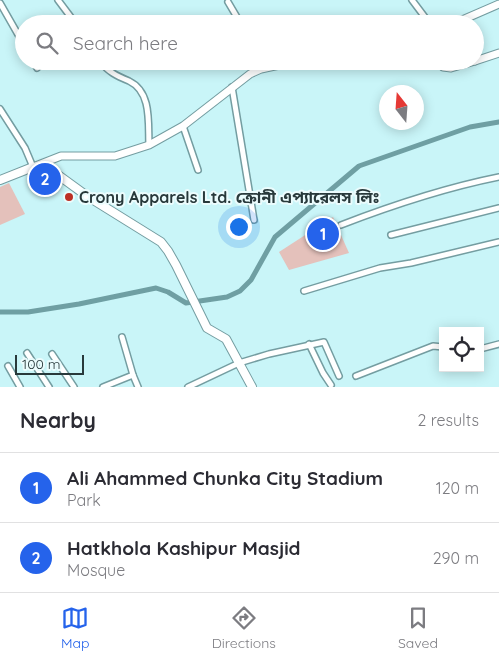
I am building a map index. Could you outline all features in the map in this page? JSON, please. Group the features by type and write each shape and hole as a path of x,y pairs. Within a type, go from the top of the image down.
{"main road":[{"path":"0,180 33,167 44,168 54,172 87,196 161,242 168,251 207,328 226,339 252,387"}],"street":[{"path":"4,0 0,2 15,29"},
{"path":"58,0 69,15"},
{"path":"412,0 423,15"},
{"path":"228,2 236,15"},
{"path":"474,15 499,4"},
{"path":"484,58 499,53"},
{"path":"108,70 136,86 143,94 147,106 149,145"},
{"path":"0,109 24,148 33,167 61,156 115,156 149,145 183,126 232,87 257,70"},
{"path":"232,87 254,220"},
{"path":"183,126 198,170"},
{"path":"341,225 415,198 456,186 499,177"},
{"path":"392,235 499,208"},
{"path":"304,291 380,268 411,263 499,242"},
{"path":"122,337 132,375 138,387"},
{"path":"188,387 240,363 309,344 325,343 339,376"},
{"path":"309,344 331,385"},
{"path":"484,348 499,344"},
{"path":"356,376 433,346 439,347"},
{"path":"27,353 49,387"},
{"path":"52,354 74,387"},
{"path":"8,366 20,387"},
{"path":"103,387 132,375"}],"shaded area":[{"path":"9,183 25,214 0,225 0,187"},
{"path":"333,217 349,253 289,270 279,252"}],"waterway":[{"path":"0,312 28,312 79,304 156,288 168,292 186,303 227,297 240,291 251,280 275,237 359,166 470,127 499,122"}],"place":[{"name":"Hatkhola Kashipur Masjid","path":"45,179"},
{"name":"Crony Apparels Ltd. ক্রোনী এপ্যারেলস লিঃ","path":"69,197"},
{"name":"Ali Ahammed Chunka City Stadium","path":"323,234"}]}
